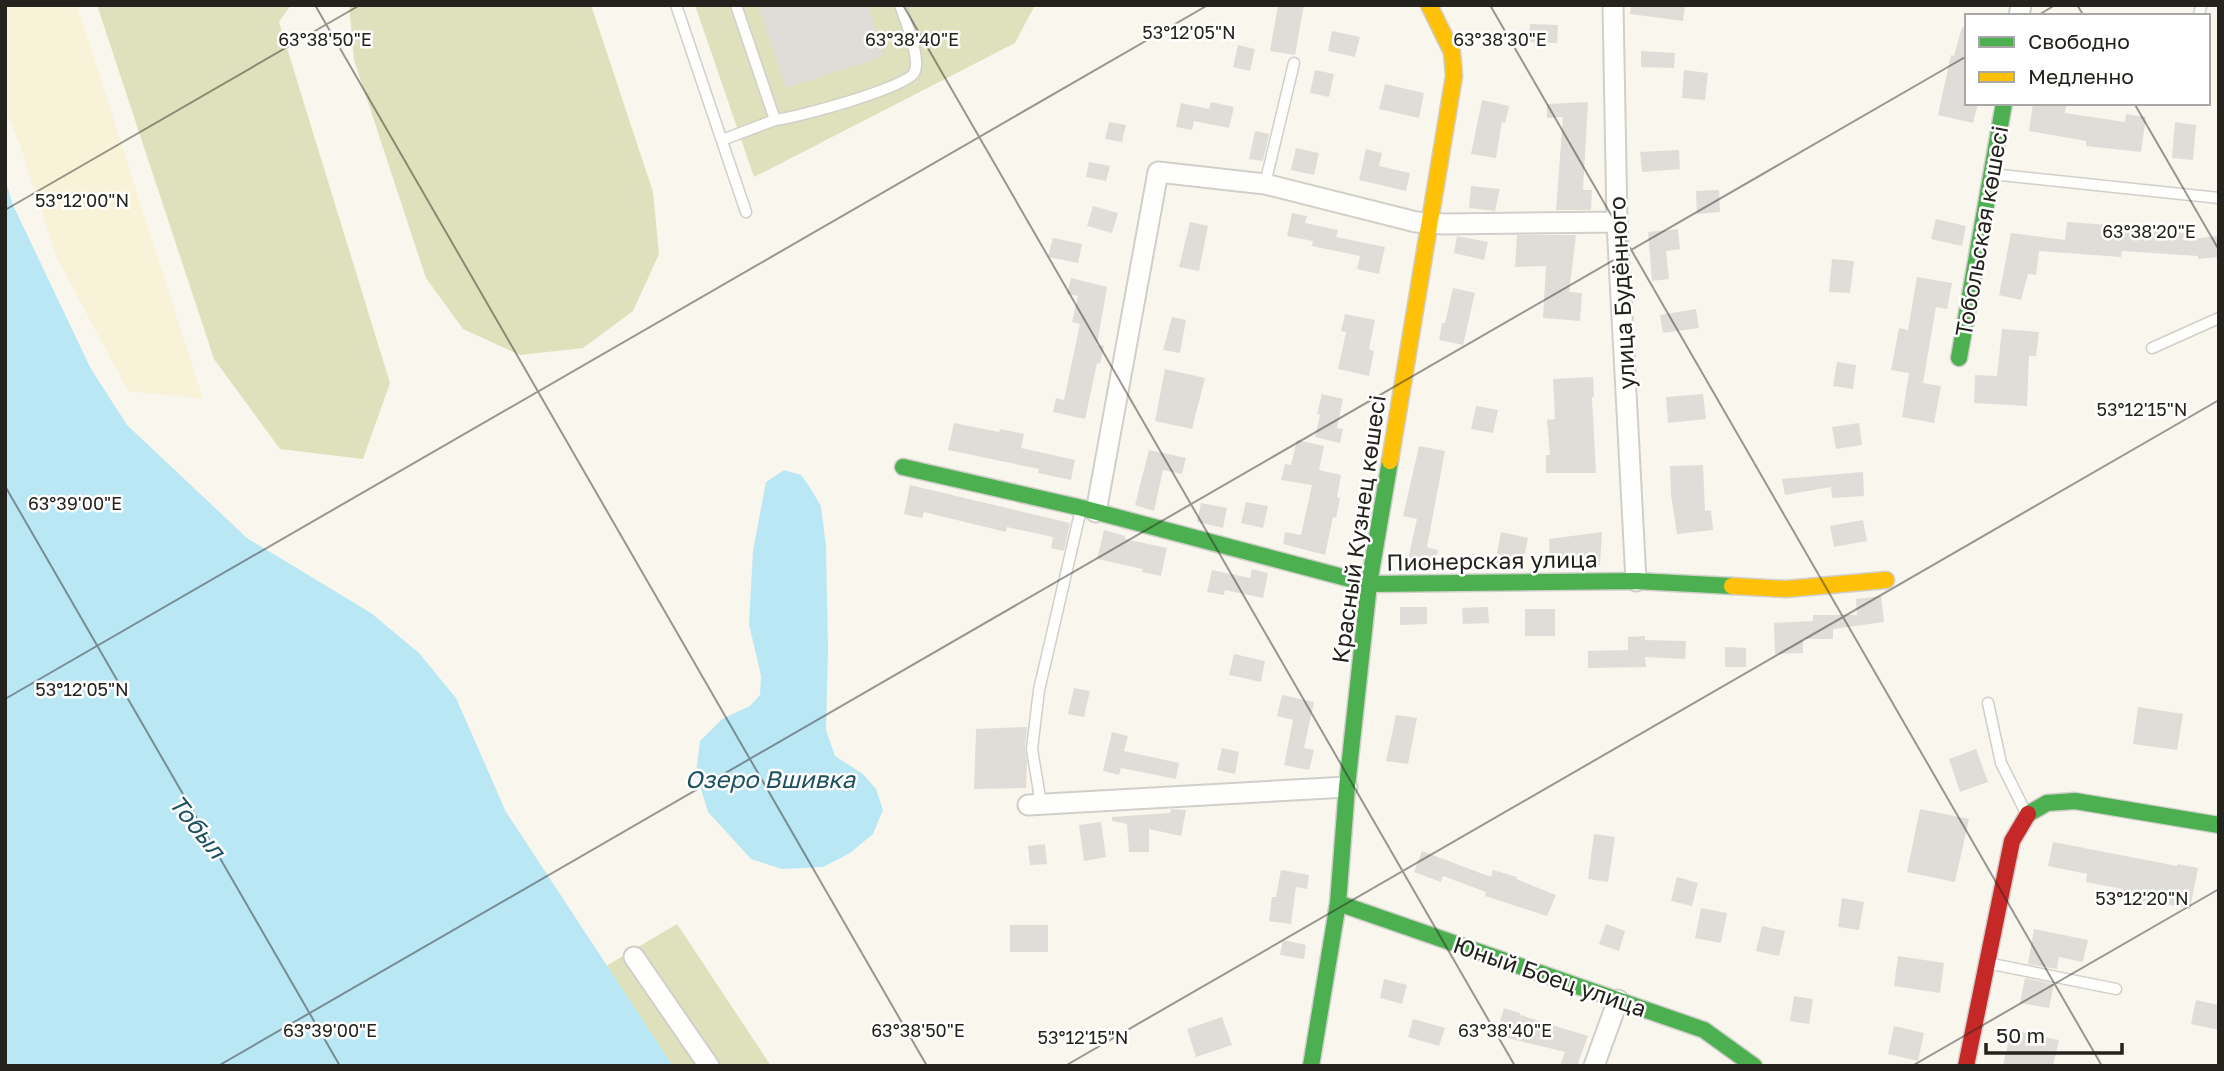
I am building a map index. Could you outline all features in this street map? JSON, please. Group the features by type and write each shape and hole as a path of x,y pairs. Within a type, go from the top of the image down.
{"street":[{"name":"Красный Кузнец көшесі","path":"1311,1066 1338,903 1369,584 1454,76 1452,52 1429,5"},
{"name":"улица Будённого","path":"1613,5 1617,222 1636,581"},
{"name":"Тобольская көшесі","path":"1959,358 2004,105"},
{"path":"1089,510 1158,172 1265,184 1430,224 1617,222"},
{"name":"Пионерская улица","path":"903,467 1089,510 1369,584 1636,581 1786,589 1886,580"},
{"path":"1034,804 1348,787"},
{"path":"1966,1066 2012,841 2027,815 2048,803 2076,801 2219,825"},
{"name":"Юный Боец улица","path":"1338,903 1704,1030 1754,1066"},
{"path":"634,957 709,1066"},
{"path":"1594,1066 1618,1000"}],"lane":[{"path":"676,5 746,212"},
{"path":"736,5 775,120"},
{"path":"722,139 775,120 876,93 908,80 915,72 917,59 900,5"},
{"path":"1265,184 1294,62"},
{"path":"1991,174 2219,198"},
{"path":"2152,348 2219,318"},
{"path":"1034,804 1032,749 1039,690 1089,510"},
{"path":"1988,703 2001,763 2027,815"},
{"path":"1987,963 2116,989"}],"green space":[{"path":"97,5 291,5 279,22 390,383 363,459 280,449 214,359"},
{"path":"349,5 591,5 653,192 659,254 633,311 583,348 520,355 463,329 426,278 354,60"},
{"path":"695,5 1035,5 1015,43 754,177"},
{"path":"677,924 771,1066 673,1066 606,966"}],"sand":[{"path":"5,5 77,5 203,399 128,391 56,256 5,108"}],"water":[{"name":"Тобыл","path":"5,179 13,205 91,369 127,425 247,538 371,613 419,653 456,698 506,812 673,1066 5,1066"},
{"name":"Озеро Вшивка","path":"784,470 801,475 821,506 826,547 826,730 835,756 863,774 876,789 883,810 873,834 850,853 823,867 782,869 751,859 708,812 696,773 700,741 722,719 750,706 760,695 761,676 749,624 753,551 766,482"}],"building":[{"path":"758,5 868,5 884,56 786,88"},
{"path":"1278,5 1304,5 1295,55 1270,51"},
{"path":"1631,5 1685,5 1683,21 1630,14"},
{"path":"1530,24 1558,25 1557,43 1529,42"},
{"path":"1962,27 1965,28 1965,105 1978,105 1973,123 1938,115 1951,55 1954,56"},
{"path":"1332,31 1360,37 1355,57 1328,51"},
{"path":"1238,45 1255,49 1250,71 1233,67"},
{"path":"1641,51 1675,53 1674,68 1641,67"},
{"path":"1315,70 1334,74 1329,97 1310,93"},
{"path":"1684,70 1708,73 1705,100 1682,98"},
{"path":"1385,84 1424,93 1419,118 1379,109"},
{"path":"1482,100 1509,106 1505,123 1502,122 1496,158 1471,154"},
{"path":"1211,102 1234,107 1229,128 1194,121 1192,130 1176,127 1181,103 1209,109"},
{"path":"1588,102 1583,190 1592,190 1591,210 1556,210 1563,117 1547,118 1547,104"},
{"path":"2033,105 2066,106 2065,113 2125,122 2126,114 2146,117 2141,152 2086,146 2086,141 2029,131"},
{"path":"1109,122 1126,125 1122,142 1105,139"},
{"path":"2175,122 2196,125 2193,160 2172,158"},
{"path":"1255,131 1269,134 1263,161 1249,159"},
{"path":"1296,148 1319,153 1314,175 1291,170"},
{"path":"1366,149 1382,153 1379,166 1410,173 1406,191 1359,180"},
{"path":"1679,150 1680,169 1642,172 1640,152"},
{"path":"1089,162 1110,166 1106,181 1086,177"},
{"path":"1471,186 1500,189 1495,211 1469,208"},
{"path":"1719,190 1720,212 1697,214 1696,191"},
{"path":"1093,206 1118,213 1112,233 1087,226"},
{"path":"1292,213 1307,216 1305,223 1338,230 1336,237 1385,247 1379,274 1357,269 1360,256 1312,246 1313,241 1287,236"},
{"path":"1936,219 1966,226 1962,246 1931,239"},
{"path":"1190,222 1208,226 1199,271 1179,267"},
{"path":"2067,222 2184,233 2183,240 2218,236 2219,257 2198,259 2198,256 2122,251 2121,257 2039,251 2036,275 2028,274 2021,300 1999,295 2011,233 2065,240"},
{"path":"1678,229 1680,249 1666,251 1669,279 1652,281 1648,232"},
{"path":"1517,235 1576,235 1569,292 1582,293 1580,321 1543,318 1546,266 1515,267"},
{"path":"1457,236 1488,242 1484,260 1454,253"},
{"path":"1053,238 1082,244 1078,263 1048,257"},
{"path":"1832,259 1854,261 1850,293 1829,292"},
{"path":"1917,277 1952,283 1947,309 1936,307 1923,383 1941,386 1934,423 1902,417 1909,373 1891,370 1899,328 1908,330"},
{"path":"1071,278 1107,287 1097,345 1104,346 1100,364 1097,363 1085,419 1053,412 1056,398 1064,400 1080,324 1072,322 1078,296 1067,294"},
{"path":"1453,288 1475,293 1463,345 1439,340"},
{"path":"1696,309 1699,328 1663,333 1660,315"},
{"path":"1345,314 1375,320 1369,349 1374,351 1369,376 1338,369 1346,332 1341,331"},
{"path":"1172,317 1186,320 1180,353 1163,350"},
{"path":"2002,329 2039,332 2036,356 2029,356 2027,406 1974,403 1975,375 1997,376"},
{"path":"1837,362 1856,365 1853,389 1833,386"},
{"path":"1165,369 1205,378 1192,429 1155,421"},
{"path":"1593,377 1596,473 1546,473 1546,455 1550,455 1547,420 1555,419 1553,379"},
{"path":"1322,394 1343,399 1337,428 1343,429 1340,443 1315,437"},
{"path":"1703,394 1706,419 1668,423 1666,397"},
{"path":"1476,406 1498,410 1493,433 1471,429"},
{"path":"954,423 1024,434 1021,448 1075,460 1071,480 1038,473 1039,469 948,450"},
{"path":"1859,423 1862,445 1836,449 1832,427"},
{"path":"1297,440 1324,446 1319,470 1341,475 1336,518 1333,517 1325,555 1283,544 1285,532 1301,535 1312,485 1281,480 1285,464 1291,465"},
{"path":"1419,446 1445,451 1427,547 1438,550 1434,568 1407,564 1417,519 1403,516"},
{"path":"1149,450 1186,458 1182,474 1163,470 1154,511 1135,505"},
{"path":"1703,465 1705,511 1711,510 1713,530 1677,534 1670,466"},
{"path":"1863,472 1864,496 1832,498 1831,487 1785,495 1782,479"},
{"path":"910,485 1070,523 1064,551 1051,548 1053,537 1007,527 1006,532 924,512 922,518 904,514"},
{"path":"1246,502 1268,506 1263,528 1241,523"},
{"path":"1201,503 1227,508 1223,528 1197,522"},
{"path":"1863,520 1867,541 1834,547 1830,526"},
{"path":"1104,530 1125,536 1125,539 1167,548 1161,576 1142,572 1143,569 1097,559"},
{"path":"1501,532 1528,538 1522,567 1495,563"},
{"path":"1602,532 1600,565 1550,566 1549,539"},
{"path":"1252,569 1268,573 1263,598 1225,590 1224,595 1207,592 1212,570 1250,578"},
{"path":"1881,596 1884,622 1833,629 1833,639 1803,639 1803,653 1775,654 1774,623 1813,621 1813,615 1857,615 1856,599"},
{"path":"1400,607 1427,607 1427,624 1400,625"},
{"path":"1488,607 1489,623 1463,624 1462,608"},
{"path":"1525,609 1555,609 1555,636 1525,636"},
{"path":"1645,636 1645,640 1686,641 1685,659 1645,657 1646,667 1588,668 1588,651 1628,650 1628,637"},
{"path":"1725,647 1746,648 1746,667 1725,667"},
{"path":"1234,654 1265,661 1261,682 1229,675"},
{"path":"1074,688 1090,691 1084,717 1068,714"},
{"path":"1282,695 1314,702 1304,748 1314,750 1309,770 1284,765 1293,720 1277,716"},
{"path":"2138,707 2183,714 2177,750 2133,744"},
{"path":"1396,715 1417,718 1408,764 1386,761"},
{"path":"1027,727 1026,788 974,789 976,729"},
{"path":"1112,732 1128,736 1124,751 1179,763 1176,779 1121,768 1119,775 1103,771"},
{"path":"1222,748 1239,752 1235,774 1217,770"},
{"path":"1976,749 1988,782 1960,792 1949,759"},
{"path":"1171,809 1186,810 1181,836 1149,829 1149,852 1129,852 1127,824 1112,821 1112,817 1170,813"},
{"path":"1920,809 1969,819 1955,882 1907,872"},
{"path":"1101,822 1106,857 1084,861 1079,825"},
{"path":"1594,834 1615,837 1608,882 1588,879"},
{"path":"2053,842 2198,868 2190,909 2145,900 2144,904 2120,899 2122,889 2086,882 2087,874 2048,866"},
{"path":"1045,844 1047,864 1030,865 1028,846"},
{"path":"1422,851 1491,877 1493,870 1517,877 1516,879 1556,895 1547,916 1485,896 1486,892 1443,876 1441,882 1414,872"},
{"path":"1281,870 1309,875 1307,889 1296,887 1291,924 1269,921 1272,897 1276,897"},
{"path":"1677,877 1698,883 1692,906 1671,901"},
{"path":"1842,898 1864,902 1859,930 1838,927"},
{"path":"1701,908 1727,913 1721,943 1695,938"},
{"path":"1606,924 1625,931 1619,951 1599,944"},
{"path":"1010,925 1048,925 1048,952 1010,952"},
{"path":"1762,926 1785,931 1779,956 1756,951"},
{"path":"2034,929 2088,940 2083,962 2059,957 2057,969 2028,964"},
{"path":"1283,940 1306,945 1304,959 1280,955"},
{"path":"1898,956 1944,963 1940,993 1894,986"},
{"path":"2025,978 2054,984 2049,1008 2020,1003"},
{"path":"1384,979 1407,985 1402,1004 1380,998"},
{"path":"1794,996 1813,999 1809,1024 1790,1021"},
{"path":"2196,1000 2219,1005 2219,1030 2191,1024"},
{"path":"1504,1008 1588,1036 1577,1066 1560,1066 1565,1052 1496,1035"},
{"path":"1222,1017 1232,1045 1196,1057 1187,1029"},
{"path":"1413,1019 1445,1028 1439,1046 1408,1037"},
{"path":"1894,1026 1924,1033 1918,1061 1888,1054"},
{"path":"2011,1030 2059,1040 2053,1066 2003,1066"}],"traffic: fast":[{"path":"1959,358 2004,105"},
{"path":"1311,1066 1338,903 1347,787 1369,584 1390,461"},
{"path":"903,467 1082,508 1369,584 1636,581 1732,586"},
{"path":"2028,814 2047,803 2075,801 2219,825"},
{"path":"1338,903 1704,1030 1754,1066"}],"traffic: slow":[{"path":"1390,461 1454,76 1452,52 1429,5"},
{"path":"1732,586 1786,589 1886,580"}],"traffic: jam":[{"path":"1966,1066 2012,841 2028,814"}]}
